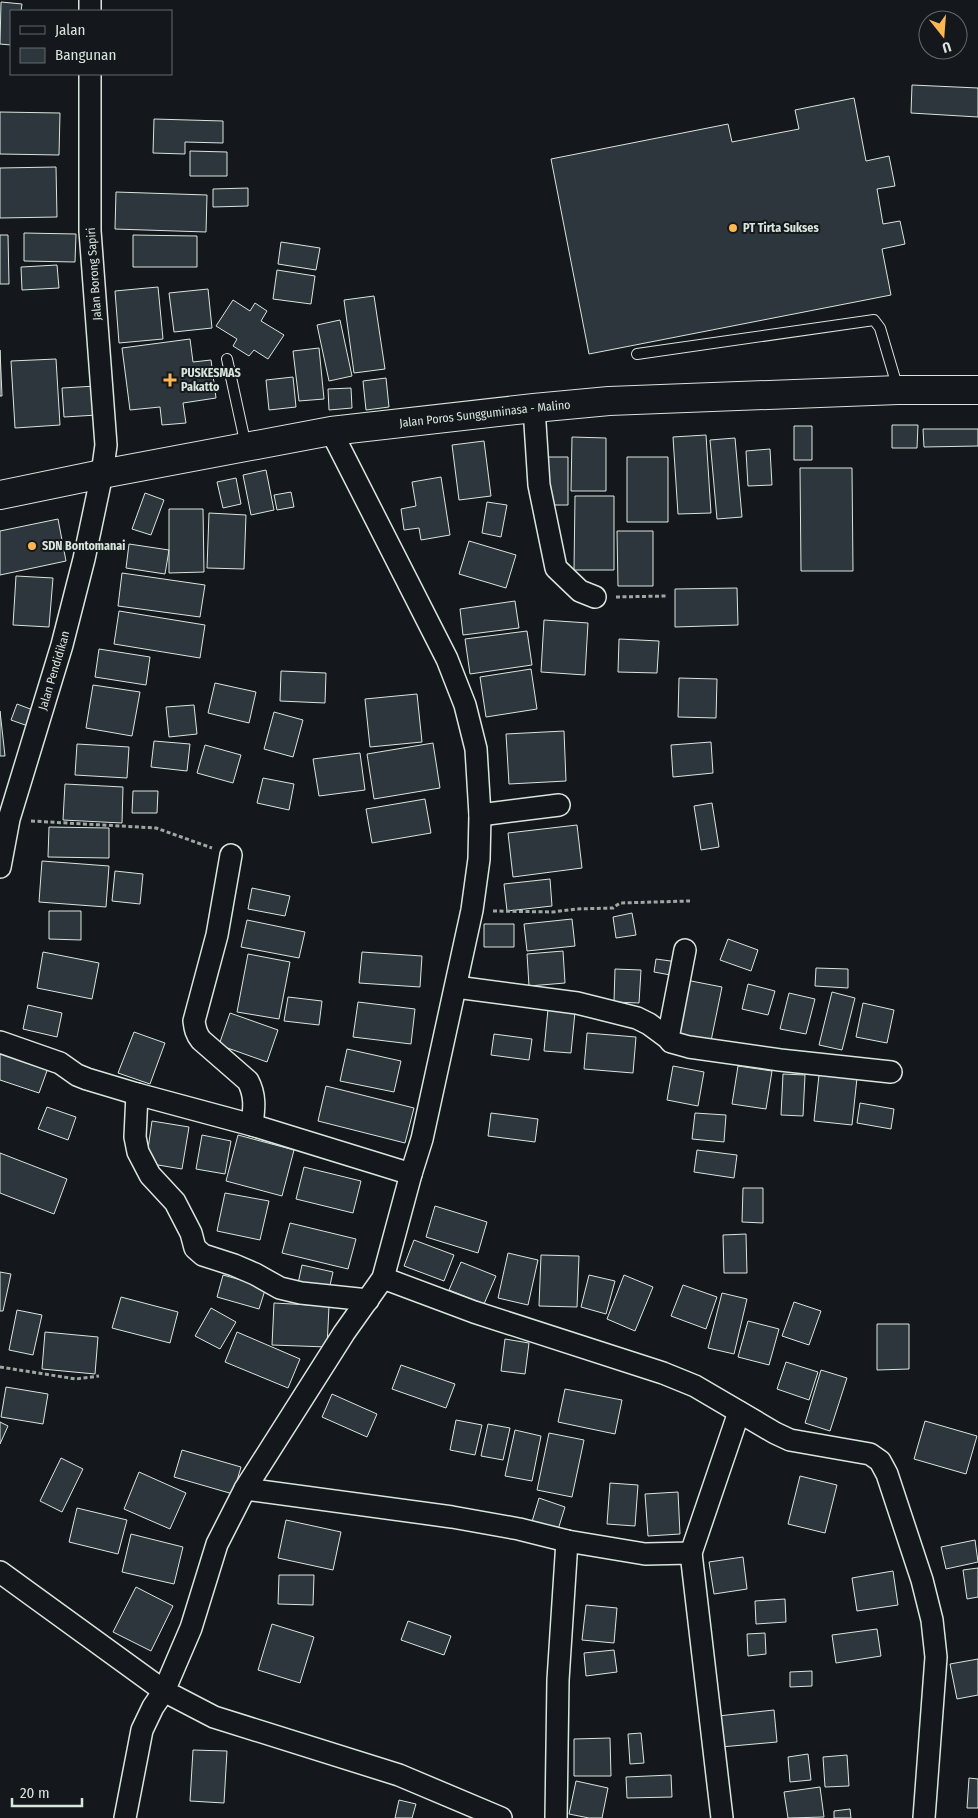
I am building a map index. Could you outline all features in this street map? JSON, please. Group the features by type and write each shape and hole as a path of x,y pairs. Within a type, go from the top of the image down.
{"main road":[{"name":"Jalan Poros Sungguminasa - Malino","path":"0,495 331,431 534,408 609,402 898,390 978,390"}],"street":[{"name":"Jalan Borong Sapiri","path":"90,75 90,231 106,445 102,474"},
{"path":"534,408 539,485 556,568 580,591 595,597"},
{"path":"126,1818 142,1730 153,1707 164,1691 191,1628 217,1544 245,1489 339,1341 383,1278 422,1139 472,910 478,859 480,816 476,749 456,680 331,431"},
{"name":"Jalan Pendidikan","path":"0,867 9,819 62,645 84,559 102,474"},
{"path":"480,816 559,805"},
{"path":"231,854 217,935 194,1021 196,1034 201,1040 248,1081 254,1101 252,1125"},
{"path":"668,1038 685,950"},
{"path":"456,987 577,1003 636,1018 649,1024 671,1042 689,1048 891,1072"},
{"path":"0,1042 60,1063 82,1077 252,1125 411,1174"},
{"path":"137,1094 135,1137 138,1152 150,1175 175,1202 191,1233 195,1248 199,1252 211,1259 234,1265 256,1274 280,1288 301,1293 368,1300"},
{"path":"383,1278 474,1312 663,1373 695,1386 790,1440 870,1454 880,1461 887,1474 922,1580 932,1620 936,1657 924,1818"},
{"path":"722,1818 691,1553 739,1412"},
{"path":"245,1489 452,1518 519,1529 567,1541 645,1554 691,1553"},
{"path":"556,1818 558,1680 567,1541"},
{"path":"0,1572 164,1691 214,1717 398,1775 501,1818"}],"lane":[{"path":"637,354 874,320 880,328 898,390"},
{"path":"227,359 246,447"}],"path":[{"path":"595,597 666,596"},
{"path":"9,819 156,828 231,854"},
{"path":"472,910 554,912 576,909 613,908 620,903 690,901"},
{"path":"0,1367 76,1379 99,1376"}],"building":[{"path":"1,2 22,4 21,10 10,10 10,45 0,44"},
{"path":"912,85 978,88 978,117 911,113"},
{"name":"PT Tirta Sukses","path":"854,98 866,161 889,156 895,186 877,189 883,224 900,221 905,244 882,249 891,295 589,354 551,159 728,124 732,142 799,129 795,110"},
{"path":"0,112 60,113 59,155 0,154"},
{"path":"154,119 223,121 223,143 185,142 185,154 153,153"},
{"path":"190,151 227,152 227,176 190,176"},
{"path":"56,167 57,217 0,218 0,168"},
{"path":"248,188 248,206 213,207 213,189"},
{"path":"116,192 207,195 206,232 115,229"},
{"path":"24,233 76,234 75,262 24,261"},
{"path":"0,235 8,235 9,284 0,284"},
{"path":"133,235 197,236 197,267 133,267"},
{"path":"281,242 320,248 316,270 278,264"},
{"path":"57,265 59,288 22,290 21,267"},
{"path":"277,270 315,276 311,304 273,299"},
{"path":"158,287 163,339 119,343 115,291"},
{"path":"208,289 212,328 174,332 169,293"},
{"path":"374,296 385,369 354,373 344,300"},
{"path":"233,300 250,311 255,303 267,311 261,321 284,335 268,359 254,350 249,356 233,346 237,339 216,326"},
{"path":"340,320 352,376 329,381 317,325"},
{"name":"PUSKESMAS Pakatto","path":"190,339 193,362 211,360 216,398 183,403 186,423 162,425 160,407 130,410 122,348"},
{"path":"319,348 324,399 299,401 293,351"},
{"path":"0,350 2,396 0,396"},
{"path":"56,359 60,425 15,428 11,361"},
{"path":"293,377 296,407 269,410 266,380"},
{"path":"386,378 389,407 366,410 363,381"},
{"path":"96,386 97,415 64,417 62,388"},
{"path":"351,388 352,408 329,410 328,389"},
{"path":"892,425 918,425 917,448 892,448"},
{"path":"794,426 812,426 812,460 794,460"},
{"path":"923,429 978,429 978,446 924,447"},
{"path":"706,435 711,513 678,514 673,437"},
{"path":"572,437 606,438 606,491 571,491"},
{"path":"735,438 742,517 717,519 710,440"},
{"path":"484,441 491,496 459,500 452,445"},
{"path":"770,449 772,485 748,486 746,451"},
{"path":"542,457 568,457 568,505 542,505"},
{"path":"627,457 668,457 668,522 627,522"},
{"path":"800,468 852,468 853,571 801,571"},
{"path":"266,470 274,510 251,515 243,475"},
{"path":"441,477 450,535 421,540 419,528 404,530 401,509 416,506 412,482"},
{"path":"236,478 241,504 223,508 217,482"},
{"path":"291,492 294,507 277,510 274,495"},
{"path":"145,493 164,500 151,535 132,529"},
{"path":"575,496 614,496 614,570 574,570"},
{"path":"487,502 507,505 501,537 482,533"},
{"path":"169,509 203,509 204,572 169,573"},
{"path":"209,513 246,515 244,569 207,568"},
{"name":"SDN Bontomanai","path":"58,519 66,561 0,575 0,531"},
{"path":"617,531 653,531 653,586 618,586"},
{"path":"469,541 516,555 506,588 459,574"},
{"path":"129,544 169,550 165,574 126,568"},
{"path":"122,573 205,585 200,617 118,606"},
{"name":"SDN Bontomanai","path":"16,576 53,578 49,627 13,625"},
{"path":"737,588 738,625 675,627 675,589"},
{"path":"515,601 519,628 463,635 460,609"},
{"path":"119,611 205,625 200,658 114,644"},
{"path":"544,620 588,623 585,675 541,672"},
{"path":"527,631 532,665 470,674 465,639"},
{"path":"619,639 659,641 657,673 618,672"},
{"path":"99,649 150,657 146,685 95,677"},
{"path":"531,669 537,709 486,717 480,677"},
{"path":"281,671 326,673 325,703 280,701"},
{"path":"679,678 717,679 716,718 678,717"},
{"path":"215,683 256,692 249,723 208,713"},
{"path":"93,685 140,692 132,736 86,728"},
{"path":"417,694 422,742 370,747 365,699"},
{"path":"17,704 33,710 28,726 11,720"},
{"path":"194,705 197,734 169,737 166,707"},
{"path":"0,711 5,756 0,756"},
{"path":"274,712 303,720 293,757 264,749"},
{"path":"564,731 566,781 509,784 506,734"},
{"path":"154,741 190,744 187,771 151,767"},
{"path":"711,742 713,773 673,777 671,745"},
{"path":"433,743 440,788 374,799 367,754"},
{"path":"77,744 129,747 127,778 75,775"},
{"path":"205,745 241,755 233,783 197,773"},
{"path":"360,753 365,790 319,796 313,759"},
{"path":"263,778 294,784 289,810 257,803"},
{"path":"65,784 123,787 122,823 63,820"},
{"path":"133,791 158,791 157,813 132,813"},
{"path":"425,799 431,833 372,843 366,809"},
{"path":"712,803 719,847 701,850 694,806"},
{"path":"577,825 582,868 513,877 508,833"},
{"path":"49,827 109,828 109,858 48,857"},
{"path":"42,861 109,866 106,907 39,902"},
{"path":"115,871 143,874 140,904 112,901"},
{"path":"550,879 552,906 507,911 504,884"},
{"path":"252,888 290,896 285,916 248,909"},
{"path":"49,911 81,911 81,940 49,939"},
{"path":"632,913 636,935 616,938 613,917"},
{"path":"572,919 575,946 527,951 524,924"},
{"path":"247,920 305,932 299,958 241,947"},
{"path":"484,924 514,924 514,947 484,947"},
{"path":"728,939 758,950 751,971 720,960"},
{"path":"563,951 565,983 529,986 527,954"},
{"path":"43,952 99,963 92,999 37,988"},
{"path":"362,952 422,956 420,987 359,983"},
{"path":"248,954 290,962 279,1019 237,1012"},
{"path":"656,959 678,962 676,976 654,972"},
{"path":"816,968 848,969 848,988 815,986"},
{"path":"615,969 641,970 639,1003 614,1002"},
{"path":"686,980 722,987 711,1041 675,1034"},
{"path":"748,984 775,991 768,1015 742,1009"},
{"path":"832,992 855,998 842,1050 819,1045"},
{"path":"789,993 815,999 806,1034 780,1029"},
{"path":"288,997 322,1001 319,1025 284,1021"},
{"path":"358,1002 415,1009 411,1044 353,1037"},
{"path":"863,1003 894,1010 887,1043 856,1037"},
{"path":"28,1005 62,1013 57,1037 23,1029"},
{"path":"548,1009 575,1012 571,1053 544,1051"},
{"path":"230,1013 278,1030 267,1062 219,1045"},
{"path":"134,1032 165,1043 150,1084 118,1073"},
{"path":"587,1033 636,1037 633,1073 584,1069"},
{"path":"494,1034 532,1039 529,1060 491,1055"},
{"path":"347,1049 401,1061 394,1092 340,1081"},
{"path":"0,1051 48,1068 39,1093 0,1080"},
{"path":"673,1066 704,1072 698,1106 667,1100"},
{"path":"738,1066 772,1071 766,1109 732,1104"},
{"path":"783,1074 805,1075 803,1116 781,1115"},
{"path":"819,1075 857,1078 852,1125 814,1121"},
{"path":"326,1086 414,1108 405,1143 318,1121"},
{"path":"860,1103 894,1109 891,1129 857,1123"},
{"path":"47,1107 76,1117 68,1140 38,1129"},
{"path":"491,1113 538,1119 535,1142 488,1136"},
{"path":"695,1113 726,1115 724,1142 692,1139"},
{"path":"152,1121 189,1127 182,1169 146,1163"},
{"path":"202,1135 231,1141 225,1174 196,1169"},
{"path":"238,1135 294,1150 282,1196 226,1181"},
{"path":"697,1150 737,1155 734,1178 694,1172"},
{"path":"0,1153 67,1179 54,1214 0,1193"},
{"path":"304,1167 361,1181 353,1213 296,1199"},
{"path":"743,1188 763,1188 763,1223 742,1222"},
{"path":"225,1193 269,1201 260,1240 217,1231"},
{"path":"435,1206 487,1222 478,1253 426,1237"},
{"path":"290,1223 356,1239 348,1269 282,1253"},
{"path":"746,1234 747,1273 724,1273 723,1235"},
{"path":"414,1240 454,1255 444,1281 404,1266"},
{"path":"508,1253 538,1260 528,1305 498,1298"},
{"path":"541,1255 579,1256 577,1307 539,1306"},
{"path":"461,1262 496,1276 484,1304 449,1290"},
{"path":"302,1265 333,1272 328,1294 297,1288"},
{"path":"0,1272 11,1274 3,1311 0,1311"},
{"path":"223,1275 266,1287 259,1309 217,1297"},
{"path":"589,1275 615,1281 606,1314 581,1307"},
{"path":"624,1275 653,1287 635,1331 607,1319"},
{"path":"683,1285 717,1297 706,1329 671,1316"},
{"path":"722,1293 747,1299 734,1354 708,1348"},
{"path":"121,1297 178,1312 170,1343 112,1328"},
{"path":"794,1302 821,1311 809,1345 782,1336"},
{"path":"274,1303 329,1306 327,1347 272,1345"},
{"path":"211,1308 236,1322 220,1349 195,1336"},
{"path":"17,1310 42,1315 33,1355 9,1350"},
{"path":"748,1321 779,1329 769,1365 738,1357"},
{"path":"877,1324 909,1324 909,1369 877,1370"},
{"path":"45,1332 98,1337 95,1374 42,1369"},
{"path":"237,1332 300,1359 288,1388 225,1362"},
{"path":"505,1339 529,1343 525,1374 501,1371"},
{"path":"786,1362 818,1372 809,1400 777,1389"},
{"path":"401,1365 455,1384 446,1408 392,1389"},
{"path":"821,1370 847,1378 830,1431 805,1423"},
{"path":"6,1387 48,1394 43,1424 1,1417"},
{"path":"565,1389 622,1400 615,1434 558,1422"},
{"path":"332,1394 377,1414 367,1437 322,1417"},
{"path":"456,1420 482,1425 475,1455 450,1450"},
{"path":"925,1421 977,1436 966,1474 914,1459"},
{"path":"0,1422 8,1426 0,1444"},
{"path":"488,1424 510,1428 503,1460 481,1456"},
{"path":"515,1430 541,1436 532,1481 505,1476"},
{"path":"549,1433 584,1440 572,1497 537,1490"},
{"path":"182,1450 241,1467 233,1494 174,1477"},
{"path":"61,1458 83,1469 62,1512 40,1501"},
{"path":"139,1472 186,1493 170,1529 124,1509"},
{"path":"800,1476 837,1485 825,1533 788,1524"},
{"path":"610,1483 638,1485 635,1526 607,1524"},
{"path":"678,1492 680,1534 648,1536 645,1494"},
{"path":"539,1498 565,1507 557,1533 531,1525"},
{"path":"77,1508 127,1520 118,1554 69,1542"},
{"path":"286,1520 341,1532 333,1570 278,1558"},
{"path":"131,1534 183,1547 174,1584 122,1572"},
{"path":"975,1540 978,1562 946,1569 941,1547"},
{"path":"743,1557 747,1589 714,1594 709,1562"},
{"path":"978,1568 978,1597 967,1599 963,1570"},
{"path":"893,1571 898,1605 857,1611 852,1578"},
{"path":"279,1575 314,1575 313,1605 278,1604"},
{"path":"136,1587 173,1606 151,1651 113,1632"},
{"path":"785,1599 786,1622 756,1624 755,1601"},
{"path":"586,1605 617,1608 614,1643 582,1640"},
{"path":"408,1621 451,1636 444,1655 401,1640"},
{"path":"272,1624 314,1637 300,1683 258,1670"},
{"path":"877,1629 881,1656 836,1663 832,1635"},
{"path":"765,1633 766,1654 748,1656 747,1634"},
{"path":"614,1650 617,1672 586,1676 584,1653"},
{"path":"978,1659 978,1695 957,1699 950,1664"},
{"path":"812,1671 812,1686 790,1687 790,1672"},
{"path":"774,1710 777,1742 721,1747 718,1716"},
{"path":"641,1733 644,1763 630,1764 628,1734"},
{"path":"610,1738 611,1776 574,1776 574,1739"},
{"path":"193,1750 227,1751 224,1803 190,1801"},
{"path":"808,1754 811,1780 790,1782 788,1757"},
{"path":"847,1755 849,1786 825,1787 823,1757"},
{"path":"671,1775 672,1797 627,1798 626,1777"},
{"path":"969,1778 978,1779 978,1808 967,1808"},
{"path":"576,1781 608,1788 602,1818 589,1818 569,1814"},
{"path":"820,1787 824,1817 788,1818 784,1792"},
{"path":"399,1800 416,1804 412,1818 395,1818"},
{"path":"850,1809 851,1818 834,1818 834,1811"}],"place":[{"name":"PT Tirta Sukses","path":"733,228"},
{"name":"PUSKESMAS Pakatto","path":"170,380"},
{"name":"SDN Bontomanai","path":"32,546"}]}
